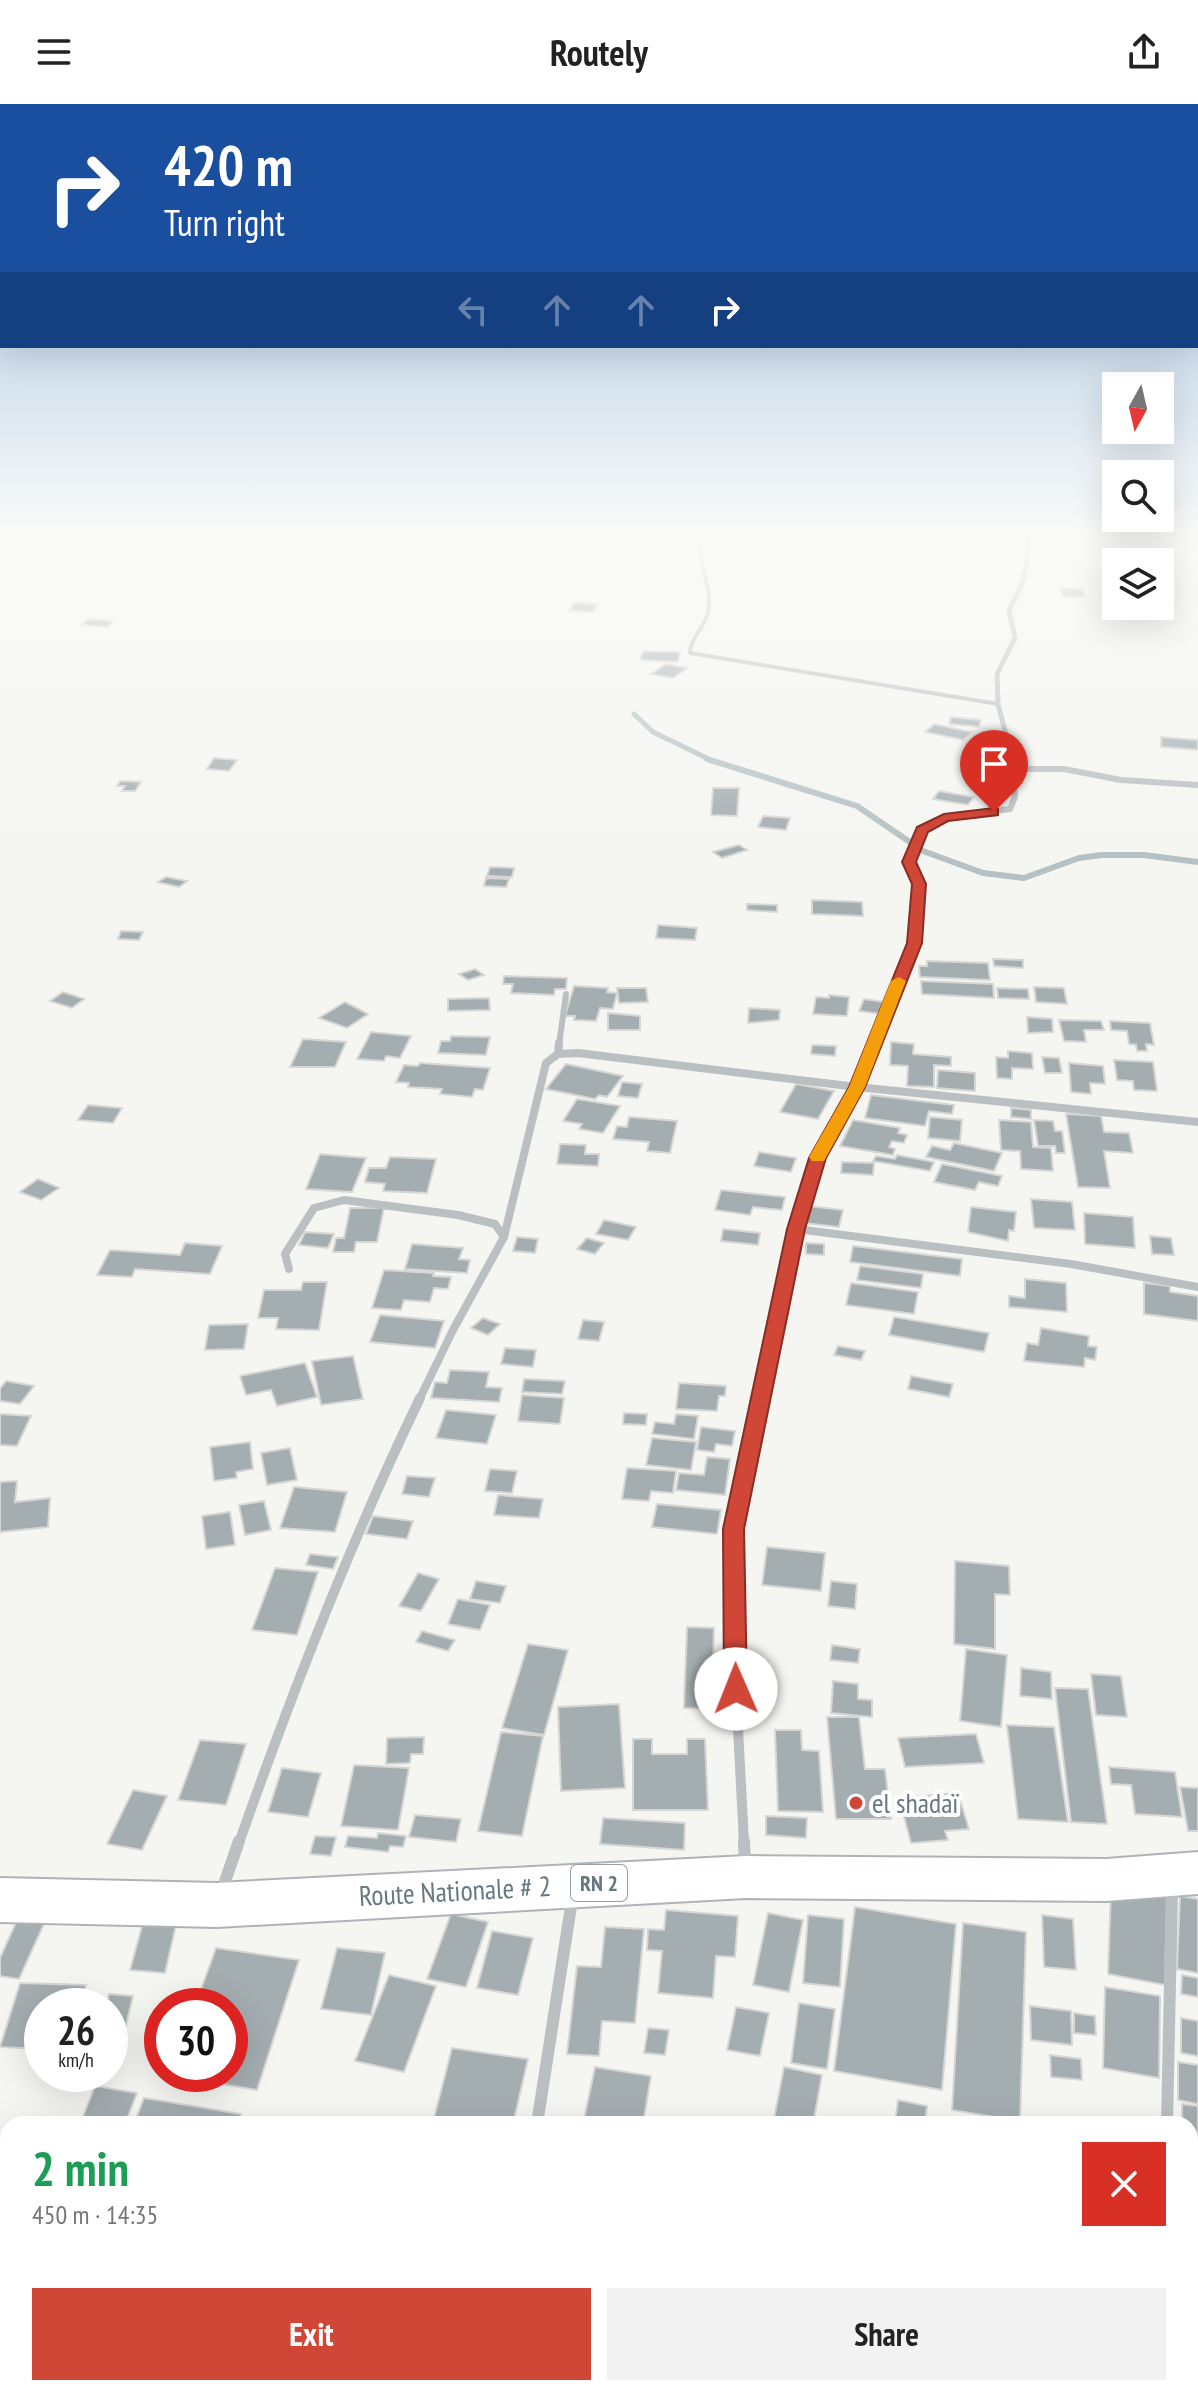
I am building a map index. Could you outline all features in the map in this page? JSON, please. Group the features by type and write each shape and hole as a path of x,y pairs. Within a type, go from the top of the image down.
{"main road":[{"name":"Route Nationale # 2","path":"0,1900 217,1905 746,1877 1106,1880 1185,1874"}],"street":[{"path":"746,1877 736,1689 733,1529 796,1229 817,1158 857,1087 914,943 919,884 909,862 922,830 944,818 1010,809 1015,797 1015,769 998,704 997,674 1014,640"},
{"path":"1015,769 1064,769 1121,780 1198,785"},
{"path":"558,1054 566,994"},
{"path":"217,1905 294,1687 367,1509 453,1330 504,1237 546,1063 558,1054 578,1053 857,1087 1198,1122"},
{"path":"289,1269 285,1254 314,1208 344,1200 458,1215 495,1224 504,1237"},
{"path":"796,1229 1071,1264 1198,1287"},
{"path":"1168,2116 1185,1874"},
{"path":"538,2116 574,1884"}],"lane":[{"path":"696,640 690,653 998,704"}],"building":[{"path":"643,651 680,652 678,662 640,660"},
{"path":"666,664 687,668 673,678 651,674"},
{"path":"951,717 981,720 979,727 949,724"},
{"path":"934,724 972,732 963,740 925,732"},
{"path":"983,732 1019,740 1010,748 974,739"},
{"path":"1161,737 1198,740 1198,750 1161,747"},
{"path":"214,758 237,760 229,771 207,769"},
{"path":"120,781 141,782 135,791 122,791 125,786 117,786"},
{"path":"713,788 739,788 737,816 711,815"},
{"path":"939,791 974,797 968,805 933,799"},
{"path":"763,816 790,818 786,830 758,827"},
{"path":"739,845 747,850 722,858 713,852"},
{"path":"490,867 514,868 512,877 487,876"},
{"path":"166,877 187,881 179,887 158,882"},
{"path":"486,878 509,879 506,887 484,886"},
{"path":"812,900 862,902 863,916 812,914"},
{"path":"747,904 777,905 777,912 747,910"},
{"path":"658,925 697,928 695,940 656,938"},
{"path":"121,931 143,932 139,940 118,939"},
{"path":"993,959 1023,960 1023,968 994,966"},
{"path":"927,961 988,963 990,980 920,977 919,966 927,966"},
{"path":"475,969 484,975 468,980 459,974"},
{"path":"504,976 567,978 566,989 555,989 554,995 511,993 513,984 503,984"},
{"path":"921,981 993,984 994,998 922,994"},
{"path":"574,986 608,988 607,992 617,993 613,1009 600,1008 596,1021 574,1020 575,1016 565,1016"},
{"path":"1034,987 1064,988 1067,1004 1036,1002"},
{"path":"617,988 646,988 648,1002 619,1003"},
{"path":"997,988 1028,989 1029,999 998,998"},
{"path":"63,992 84,999 72,1008 50,1001"},
{"path":"829,995 849,997 847,1016 813,1014 816,997 829,998"},
{"path":"489,998 490,1010 448,1011 448,999"},
{"path":"864,999 885,1002 881,1014 859,1011"},
{"path":"345,1002 368,1014 347,1028 319,1018"},
{"path":"749,1008 780,1010 779,1020 748,1023"},
{"path":"608,1013 640,1016 640,1030 608,1030"},
{"path":"1027,1017 1052,1019 1053,1032 1028,1033"},
{"path":"1059,1020 1101,1021 1104,1030 1084,1030 1086,1042 1064,1041"},
{"path":"1110,1021 1150,1023 1154,1045 1146,1044 1147,1051 1137,1051 1136,1045 1129,1044 1127,1031 1111,1030"},
{"path":"371,1032 411,1036 400,1058 386,1056 384,1061 357,1059"},
{"path":"451,1036 490,1037 486,1055 438,1053 441,1041 450,1041"},
{"path":"303,1039 346,1042 335,1067 290,1067"},
{"path":"891,1042 914,1044 913,1054 951,1057 951,1066 934,1065 934,1087 907,1086 908,1066 890,1065"},
{"path":"812,1045 836,1046 835,1056 811,1054"},
{"path":"1008,1051 1032,1053 1033,1069 1012,1068 1012,1079 997,1078 996,1057 1008,1058"},
{"path":"1042,1057 1059,1058 1062,1073 1045,1073"},
{"path":"1114,1060 1153,1062 1157,1091 1134,1090 1133,1081 1117,1080"},
{"path":"420,1063 490,1068 483,1090 475,1089 472,1097 440,1094 442,1089 408,1087 409,1083 396,1082 404,1065 418,1066"},
{"path":"1069,1063 1103,1066 1105,1084 1090,1083 1091,1094 1071,1092"},
{"path":"566,1064 623,1076 607,1097 599,1095 595,1099 546,1089"},
{"path":"938,1070 975,1073 975,1091 937,1088"},
{"path":"622,1082 642,1084 638,1098 618,1096"},
{"path":"796,1084 834,1091 818,1119 780,1112"},
{"path":"871,1095 954,1105 952,1114 929,1111 925,1126 865,1118"},
{"path":"577,1099 620,1106 603,1133 579,1129 582,1124 563,1121"},
{"path":"88,1105 122,1108 113,1123 78,1120"},
{"path":"1011,1108 1031,1110 1031,1119 1011,1117"},
{"path":"1066,1114 1101,1116 1104,1132 1129,1133 1133,1153 1104,1151 1110,1188 1078,1187"},
{"path":"629,1117 677,1121 670,1153 647,1151 649,1142 613,1139 617,1126 627,1127"},
{"path":"930,1117 962,1120 960,1141 928,1138"},
{"path":"853,1120 900,1128 898,1133 907,1135 904,1143 892,1141 889,1147 895,1149 893,1155 840,1146"},
{"path":"999,1120 1031,1122 1033,1147 1051,1148 1053,1171 1021,1169 1020,1151 1001,1150"},
{"path":"1034,1120 1053,1121 1055,1131 1062,1131 1065,1153 1056,1153 1055,1146 1038,1146"},
{"path":"954,1143 1002,1153 994,1171 926,1157 932,1146 950,1150"},
{"path":"560,1144 586,1145 585,1154 599,1154 598,1166 557,1164"},
{"path":"759,1152 796,1158 791,1172 754,1166"},
{"path":"320,1154 366,1158 352,1192 306,1189"},
{"path":"897,1155 934,1162 930,1171 873,1161 876,1156 895,1159"},
{"path":"390,1157 436,1159 427,1193 383,1191 385,1184 365,1182 369,1168 386,1168"},
{"path":"842,1162 874,1163 873,1175 841,1173"},
{"path":"942,1164 1002,1176 998,1186 979,1182 975,1190 934,1182"},
{"path":"38,1179 59,1188 41,1200 20,1192"},
{"path":"721,1190 785,1197 782,1210 753,1207 750,1215 715,1210"},
{"path":"1031,1199 1072,1202 1075,1230 1034,1228"},
{"path":"808,1206 843,1210 839,1227 804,1223"},
{"path":"971,1207 1016,1212 1014,1231 1009,1230 1008,1241 968,1232"},
{"path":"350,1208 384,1208 377,1242 356,1242 354,1252 333,1252 336,1238 344,1238"},
{"path":"1084,1213 1133,1217 1135,1248 1085,1244"},
{"path":"604,1220 636,1227 628,1240 596,1234"},
{"path":"723,1229 760,1233 758,1245 721,1241"},
{"path":"305,1232 334,1234 328,1248 299,1245"},
{"path":"1150,1236 1171,1238 1174,1255 1152,1254"},
{"path":"517,1237 538,1239 535,1253 513,1251"},
{"path":"587,1238 604,1243 595,1254 577,1249"},
{"path":"185,1243 222,1246 210,1274 135,1269 132,1277 97,1275 110,1250 180,1255"},
{"path":"806,1243 824,1244 824,1255 806,1254"},
{"path":"412,1244 463,1248 459,1259 470,1260 467,1273 405,1269"},
{"path":"853,1246 962,1259 960,1276 850,1262"},
{"path":"860,1266 923,1274 921,1288 857,1280"},
{"path":"384,1270 451,1277 448,1289 434,1288 430,1302 404,1300 401,1310 372,1308"},
{"path":"1025,1279 1066,1283 1067,1312 1009,1307 1009,1296 1025,1298"},
{"path":"303,1282 327,1282 319,1330 276,1329 278,1318 258,1318 264,1290 301,1290"},
{"path":"851,1283 918,1292 914,1314 846,1305"},
{"path":"1144,1283 1170,1286 1170,1292 1198,1296 1198,1321 1144,1314"},
{"path":"380,1315 444,1321 435,1348 370,1342"},
{"path":"894,1317 989,1333 984,1352 889,1335"},
{"path":"483,1318 500,1324 488,1335 471,1328"},
{"path":"583,1320 604,1322 599,1341 578,1339"},
{"path":"248,1324 244,1349 205,1350 209,1325"},
{"path":"1041,1328 1089,1336 1088,1346 1097,1347 1095,1360 1085,1358 1084,1367 1024,1361 1027,1343 1038,1345"},
{"path":"838,1346 865,1351 861,1360 834,1355"},
{"path":"505,1348 536,1350 533,1367 501,1364"},
{"path":"353,1356 363,1399 321,1405 312,1361"},
{"path":"305,1363 317,1397 277,1406 271,1390 246,1395 240,1376"},
{"path":"450,1370 489,1372 486,1387 502,1388 499,1402 431,1398 435,1382 447,1383"},
{"path":"911,1376 953,1384 949,1397 908,1389"},
{"path":"524,1379 565,1381 562,1394 522,1392"},
{"path":"6,1381 34,1386 20,1404 0,1401 0,1389"},
{"path":"679,1383 726,1386 725,1396 719,1396 717,1411 676,1409"},
{"path":"522,1395 564,1398 560,1424 518,1421"},
{"path":"446,1410 496,1415 487,1444 436,1438"},
{"path":"624,1413 647,1414 646,1425 623,1424"},
{"path":"0,1414 31,1416 17,1446 0,1445"},
{"path":"676,1414 698,1416 694,1439 652,1434 655,1422 674,1424"},
{"path":"701,1427 735,1431 732,1446 716,1444 714,1452 697,1450"},
{"path":"652,1438 696,1442 691,1470 646,1465"},
{"path":"250,1442 253,1469 236,1472 237,1478 214,1481 210,1447"},
{"path":"290,1448 297,1480 267,1485 261,1453"},
{"path":"707,1457 730,1459 725,1495 676,1490 679,1473 704,1475"},
{"path":"627,1468 676,1471 673,1493 651,1491 649,1501 622,1499"},
{"path":"490,1469 517,1471 512,1493 485,1491"},
{"path":"407,1476 435,1478 429,1497 402,1494"},
{"path":"17,1481 15,1502 50,1498 48,1527 0,1532 0,1482"},
{"path":"294,1487 347,1492 335,1532 280,1528"},
{"path":"498,1495 543,1499 539,1518 494,1515"},
{"path":"264,1501 271,1530 245,1535 239,1505"},
{"path":"657,1504 721,1510 717,1534 652,1527"},
{"path":"230,1512 235,1545 206,1549 202,1516"},
{"path":"373,1516 413,1521 407,1539 366,1534"},
{"path":"767,1547 825,1553 821,1591 762,1585"},
{"path":"310,1554 338,1557 333,1569 306,1565"},
{"path":"955,1561 1009,1566 1010,1595 995,1594 995,1649 954,1644"},
{"path":"275,1568 318,1572 297,1635 252,1630"},
{"path":"418,1573 439,1579 421,1611 399,1606"},
{"path":"476,1581 506,1586 500,1603 470,1599"},
{"path":"831,1581 857,1584 855,1609 828,1606"},
{"path":"458,1599 490,1605 480,1630 448,1624"},
{"path":"687,1627 714,1628 712,1709 684,1708"},
{"path":"422,1631 455,1640 448,1651 416,1642"},
{"path":"528,1644 568,1650 544,1735 502,1728"},
{"path":"832,1645 860,1649 858,1663 830,1660"},
{"path":"966,1649 1007,1655 1001,1727 960,1721"},
{"path":"1021,1668 1051,1672 1052,1699 1020,1696"},
{"path":"1091,1674 1121,1676 1127,1717 1096,1715"},
{"path":"833,1681 858,1684 858,1699 872,1700 872,1717 831,1713"},
{"path":"1055,1688 1088,1689 1107,1824 1071,1822"},
{"path":"619,1704 625,1788 561,1791 558,1707"},
{"path":"827,1717 859,1717 865,1769 885,1769 891,1819 836,1819"},
{"path":"1007,1725 1054,1727 1068,1822 1018,1819"},
{"path":"775,1730 801,1730 802,1750 819,1751 823,1812 778,1811"},
{"path":"501,1732 543,1736 522,1836 478,1831"},
{"path":"976,1734 984,1763 905,1767 898,1738"},
{"path":"424,1737 423,1754 411,1754 410,1763 386,1764 387,1738"},
{"path":"633,1739 652,1739 652,1754 687,1754 687,1739 705,1739 708,1810 633,1810"},
{"path":"200,1740 246,1744 226,1805 178,1800"},
{"path":"354,1765 409,1768 398,1830 341,1826"},
{"path":"1109,1767 1175,1772 1182,1817 1135,1814 1131,1785 1111,1784"},
{"path":"282,1768 321,1773 308,1817 268,1812"},
{"path":"1180,1787 1198,1788 1198,1831 1188,1831"},
{"path":"133,1790 167,1796 142,1850 107,1844"},
{"path":"958,1793 969,1829 945,1831 948,1840 911,1843 899,1798"},
{"path":"415,1815 461,1819 456,1842 409,1837"},
{"path":"766,1816 807,1818 806,1838 766,1835"},
{"path":"603,1818 685,1823 684,1850 600,1844"},
{"path":"378,1833 406,1836 403,1847 390,1846 388,1852 345,1847 348,1836 377,1838"},
{"path":"315,1836 336,1837 331,1856 310,1854"},
{"path":"1111,1887 1167,1897 1165,1985 1108,1974"},
{"path":"1180,1896 1198,1899 1198,1973 1177,1969"},
{"path":"855,1907 956,1924 942,2090 834,2071"},
{"path":"666,1910 738,1916 735,1957 716,1956 713,1998 658,1993 662,1951 647,1950 648,1929 664,1930"},
{"path":"768,1913 803,1920 789,1992 753,1985"},
{"path":"451,1914 488,1922 466,1987 427,1979"},
{"path":"808,1915 844,1919 840,1987 803,1983"},
{"path":"1042,1915 1073,1919 1076,1970 1044,1967"},
{"path":"144,1919 177,1921 165,1973 130,1970"},
{"path":"17,1920 44,1924 19,1979 0,1976 0,1958"},
{"path":"963,1923 1026,1932 1020,2116 989,2116 952,2110"},
{"path":"605,1927 644,1929 635,2023 602,2021 599,2056 567,2054 577,1966 601,1967"},
{"path":"492,1931 533,1938 518,1995 477,1988"},
{"path":"216,1948 299,1960 257,2090 248,2088 248,1988 202,1988"},
{"path":"337,1948 385,1953 371,2015 321,2009"},
{"path":"389,1975 436,1986 404,2072 355,2061"},
{"path":"1182,1975 1198,1978 1198,1997 1181,1994"},
{"path":"20,1983 86,1985 85,1988 24,1988 24,2048 0,2047"},
{"path":"1105,1987 1160,1996 1159,2078 1103,2068"},
{"path":"128,1996 133,1996 128,2017"},
{"path":"799,2003 835,2009 827,2069 791,2063"},
{"path":"1030,2006 1071,2011 1072,2045 1031,2040"},
{"path":"736,2007 769,2013 760,2056 727,2050"},
{"path":"1074,2013 1095,2016 1096,2035 1074,2033"},
{"path":"1181,2018 1198,2021 1198,2056 1181,2053"},
{"path":"648,2028 669,2030 665,2055 644,2053"},
{"path":"452,2048 528,2059 515,2116 435,2116"},
{"path":"1050,2055 1081,2059 1082,2080 1051,2077"},
{"path":"1178,2062 1198,2065 1198,2104 1178,2100"},
{"path":"595,2067 651,2076 644,2116 585,2116"},
{"path":"784,2067 822,2075 814,2116 775,2116"},
{"path":"93,2092 137,2093 128,2116 83,2116"},
{"path":"144,2098 241,2114 240,2116 137,2116"},
{"path":"898,2100 927,2106 926,2116 896,2116"},
{"path":"1182,2104 1198,2106 1198,2116 1182,2116"}],"waterway":[{"path":"634,714 653,732 712,761"},
{"path":"707,759 712,761"},
{"path":"712,761 857,806 923,851 983,873 1024,878 1079,858 1102,855 1144,855 1198,862"}],"slow traffic":[{"path":"818,1157 857,1087 899,981"}],"place":[{"name":"el shadaï","path":"856,1803"}],"route":[{"path":"736,1689 733,1529 796,1229 817,1158 857,1087 914,943 919,884 909,862 922,830 944,818 994,812"}]}
